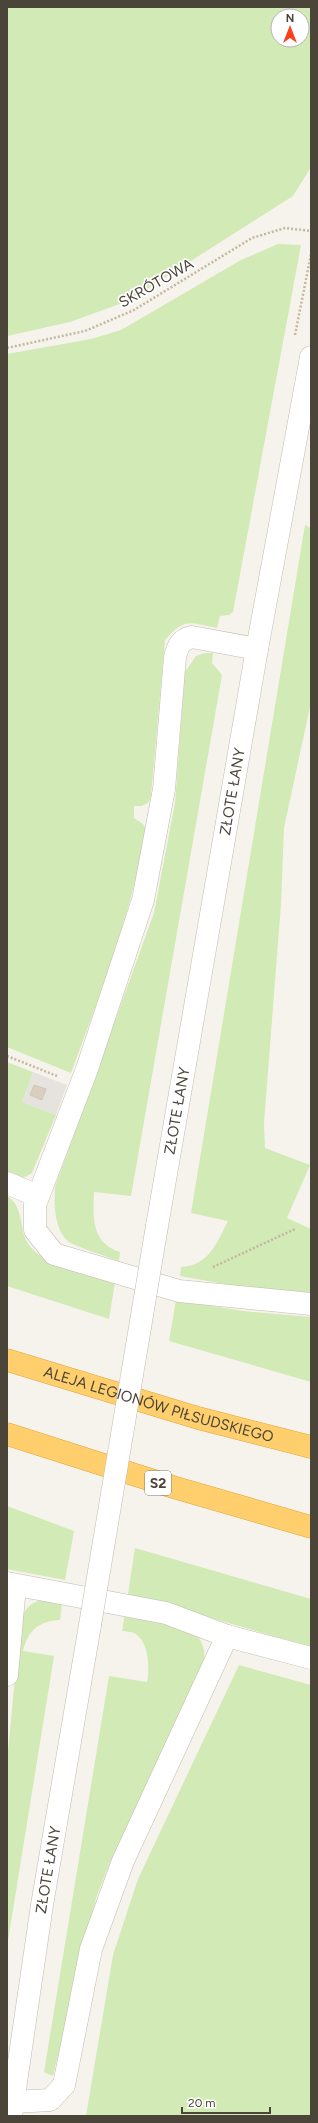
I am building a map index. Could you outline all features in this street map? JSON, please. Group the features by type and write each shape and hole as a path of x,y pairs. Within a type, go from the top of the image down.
{"highway":[{"name":"ALEJA LEGIONÓW PIŁSUDSKIEGO","path":"7,1360 198,1418 311,1447"},
{"name":"S2","path":"7,1434 165,1485 311,1527"}],"street":[{"name":"ZŁOTE ŁANY","path":"10,2106 42,1906 157,1226 257,649 311,357"},
{"path":"257,649 192,637 184,639 179,645 175,657 172,685 164,789 143,900 81,1086 34,1206 34,1230 54,1254 179,1291 311,1304"},
{"path":"7,1184 38,1196"},
{"path":"7,1675 11,1585 166,1613 227,1636 311,1658"},
{"path":"10,2106 50,2100 64,2085 92,1949 123,1861 227,1636"}],"path":[{"name":"SKRÓTOWA","path":"7,348 85,331 134,310 252,238 285,228 311,232"},
{"path":"7,1056 81,1086"},
{"path":"197,1293 201,1274 227,1260 296,1229"}],"shaded area":[{"path":"33,1072 67,1085 56,1115 22,1102"}],"green space":[{"path":"7,7 311,7 311,167 293,196 128,301 70,322 7,336"},
{"path":"278,244 301,245 233,612 229,615 220,616 217,628 194,624 183,625 165,640 151,795 149,802 142,806 134,806 134,818 143,824 146,829 140,861 124,923 71,1073 7,1047 7,354 91,339 121,330 241,260"},
{"path":"305,525 311,528 311,702 284,828 281,904 264,1123 265,1148 310,1165 287,1218 311,1229 311,1296 268,1292 180,1276 181,1267 191,1266 199,1262 211,1252 228,1221 191,1213"},
{"path":"205,653 213,653 212,663 222,675 131,1196 94,1192 94,1220 96,1228 99,1236 104,1242 111,1248 120,1252 119,1261 73,1244 64,1237 60,1231 56,1217 55,1187 154,913 175,803 185,672 196,656"},
{"path":"7,1062 33,1072 22,1102 56,1115 32,1173 21,1179 7,1179"},
{"path":"7,1196 16,1206 19,1212 23,1233 29,1245 36,1252 45,1259 56,1264 115,1282 109,1319 7,1286"},
{"path":"176,1300 243,1311 311,1317 311,1382 169,1341"},
{"path":"7,1506 74,1531 65,1580 7,1569"},
{"path":"135,1548 311,1599 311,1647 128,1594"},
{"path":"44,1599 62,1602 60,1620 46,1622 31,1632 23,1651 54,1656 7,1947 7,1762 20,1625 25,1611 34,1603"},
{"path":"125,1613 175,1626 193,1633 200,1640 203,1648 204,1667 120,1848 111,1860 96,1898 53,2076 44,2072 109,1676 147,1682 148,1676 147,1655 143,1642 134,1633 122,1631"},
{"path":"239,1665 311,1685 311,2116 86,2116 113,1955 138,1879"}],"building":[{"path":"34,1085 46,1089 42,1100 30,1095"}]}
